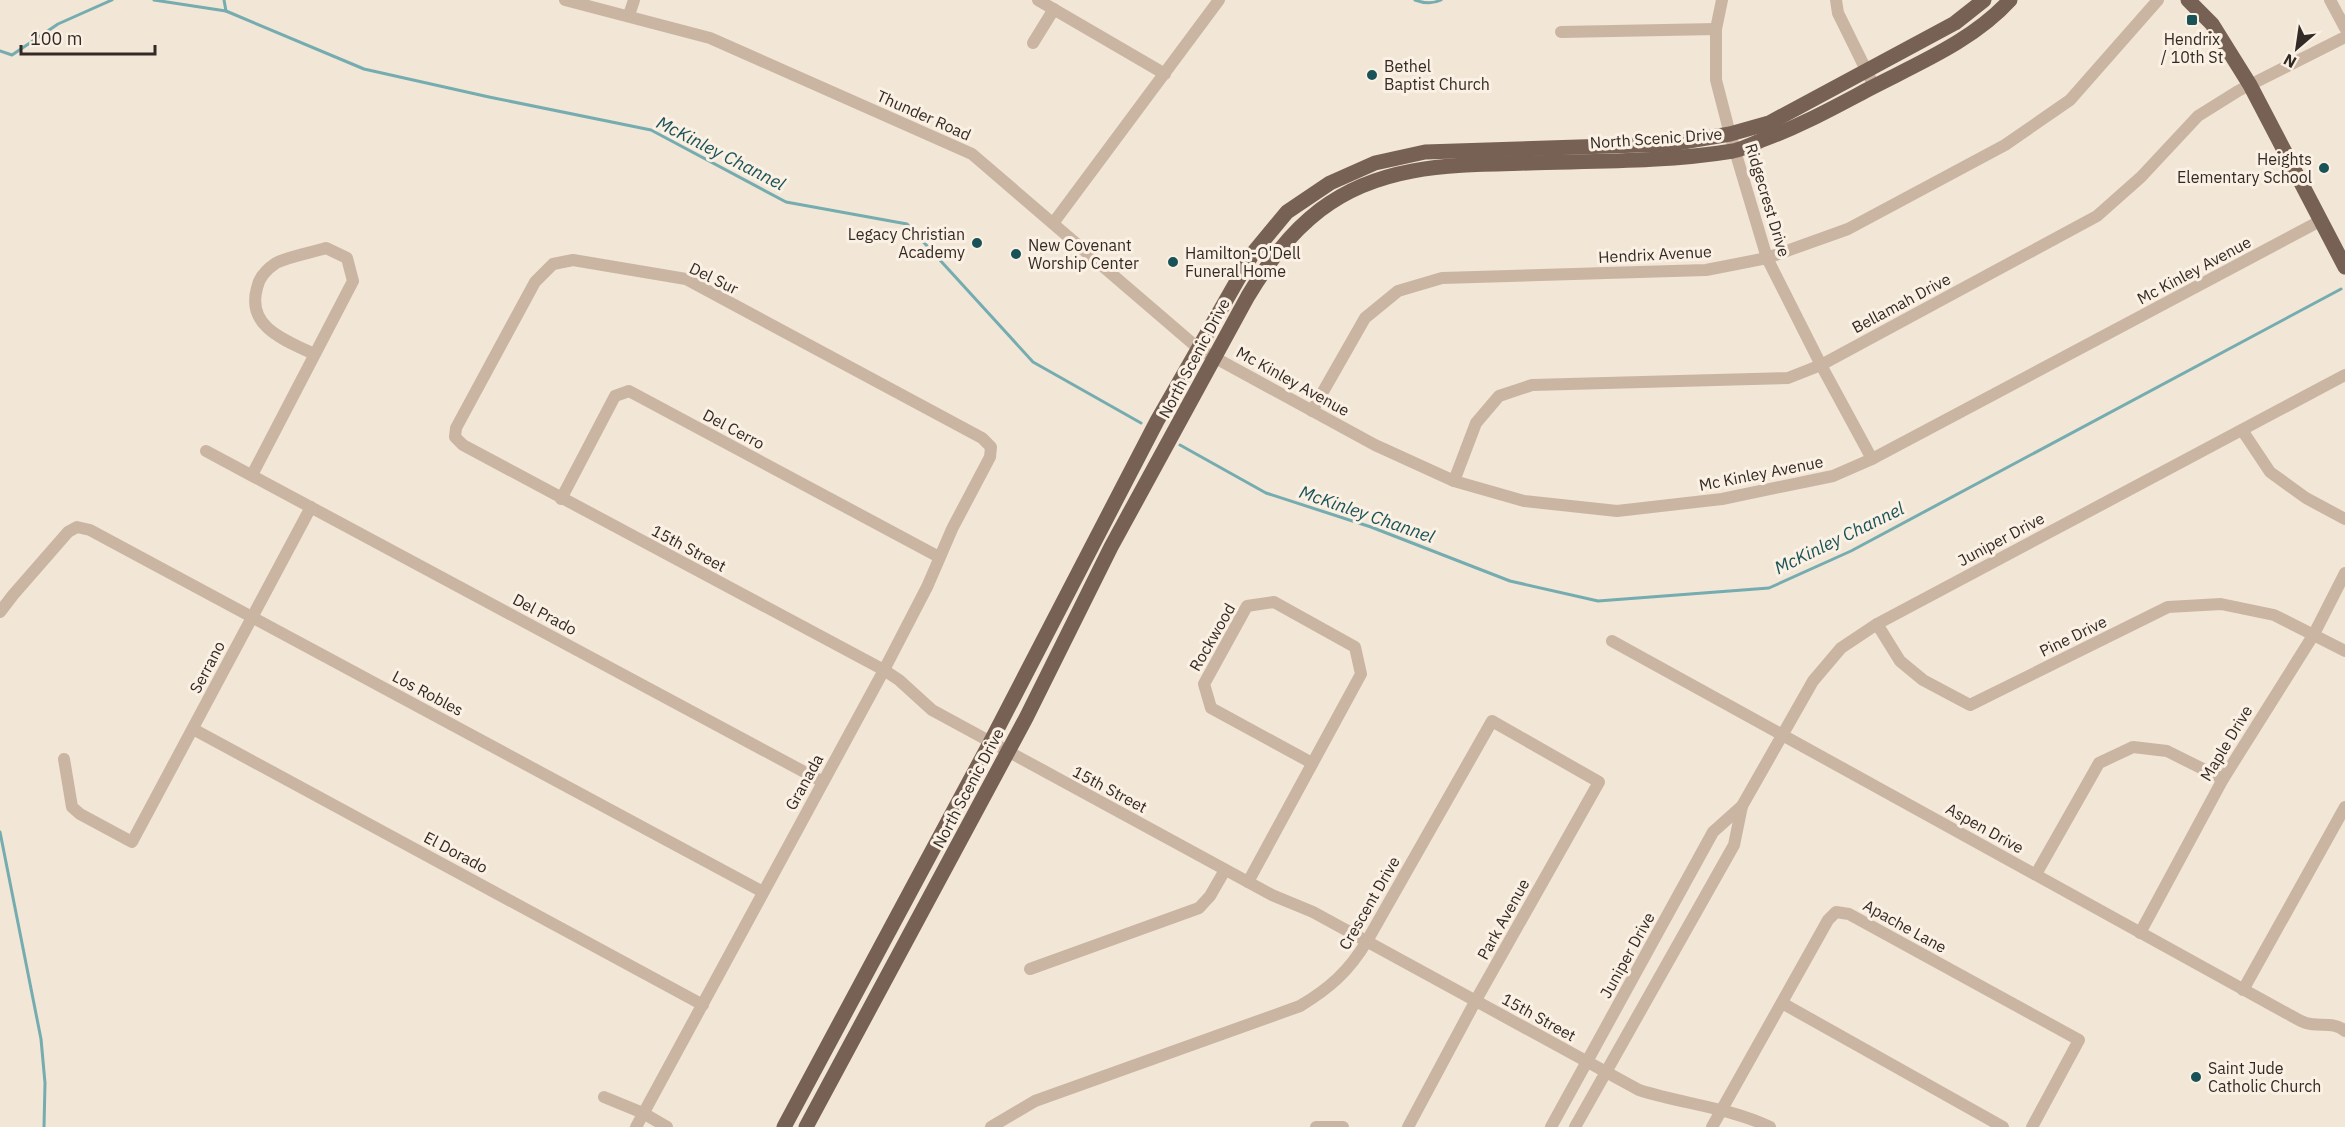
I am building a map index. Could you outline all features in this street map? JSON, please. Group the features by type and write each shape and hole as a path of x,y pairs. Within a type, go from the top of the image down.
{"main road":[{"name":"North Scenic Drive","path":"806,1127 1007,752 1111,547 1266,265 1291,234 1321,209 1356,188 1394,173 1494,157 1671,144 1730,134 1769,123 1955,23 1984,0"},
{"name":"North Scenic Drive","path":"784,1127 990,742 1157,421 1253,253 1287,213 1322,189 1375,162 1425,152 1494,157 1658,159 1735,151 1787,130 1955,43 1996,16 2010,0"},
{"path":"2188,0 2212,24 2250,85 2345,267"}],"street":[{"name":"Thunder Road","path":"565,0 710,38 972,154 1054,222 1199,349 1215,357"},
{"path":"629,15 634,0"},
{"path":"1038,0 1165,74"},
{"path":"1054,222 1219,0"},
{"name":"Ridgecrest Drive","path":"1722,0 1716,29 1716,80 1767,258 1872,459"},
{"path":"1836,0 1838,13 1874,86"},
{"name":"Hendrix Avenue","path":"1312,411 1365,318 1398,291 1442,278 1706,270 1767,258 1848,229 2005,145 2070,100 2158,0"},
{"path":"2330,0 2345,28"},
{"path":"1033,43 1054,9"},
{"path":"1560,32 1716,29"},
{"name":"Bellamah Drive","path":"1454,481 1476,423 1499,396 1532,384 1788,378 1821,365 2097,216 2141,177 2198,116 2250,85 2345,36"},
{"name":"Mc Kinley Avenue","path":"1215,357 1376,445 1454,481 1524,501 1617,511 1733,497 1833,476 1872,459 2320,221"},
{"path":"252,475 353,281 348,258 326,248 276,263 259,278 254,299 260,320 277,336 314,354"},
{"name":"Del Sur","path":"455,437 456,428 535,282 553,264 573,260 686,279 981,438 991,447"},
{"name":"Juniper Drive","path":"1575,1127 1734,845 1742,806 1780,735 1812,681 1841,648 1877,624 2345,375"},
{"name":"Del Cerro","path":"561,499 615,396 629,391 939,557"},
{"path":"2242,430 2270,472 2306,498 2345,519"},
{"name":"15th Street","path":"455,437 463,445 561,499 884,670 899,680 932,710 1007,752 1272,895 1313,912 1605,1072 1647,1093 1722,1109 1770,1127"},
{"name":"Granada","path":"636,1127 884,670 990,457 991,447"},
{"name":"Del Prado","path":"206,451 823,782"},
{"name":"Serrano","path":"64,759 72,807 80,814 132,842 311,507"},
{"name":"Los Robles","path":"0,612 68,532 76,527 90,530 763,892"},
{"path":"1097,539 1111,547"},
{"name":"Maple Drive","path":"2139,933 2223,779 2314,634 2345,573"},
{"name":"Rockwood","path":"1248,882 1361,674 1355,647 1274,602 1247,606 1204,684 1211,708 1312,763"},
{"name":"Pine Drive","path":"1877,624 1900,661 1923,680 1970,705 2168,607 2221,604 2274,615 2314,634"},
{"path":"2314,634 2345,651"},
{"name":"Aspen Drive","path":"1612,641 2243,990 2307,1023 2329,1024 2344,1028"},
{"name":"Crescent Drive","path":"991,1127 1035,1101 1300,1006 1333,984 1353,964 1367,941 1492,721 1545,751"},
{"name":"El Dorado","path":"193,729 703,1005"},
{"path":"2036,874 2099,763 2133,747 2167,751 2223,779"},
{"name":"Park Avenue","path":"1408,1127 1476,1000 1599,782 1545,751"},
{"name":"Juniper Drive","path":"1551,1127 1713,832 1742,806"},
{"path":"2243,990 2345,807"},
{"path":"1030,969 1199,908 1210,896 1225,870"},
{"name":"Apache Lane","path":"1712,1127 1828,920 1836,912 1849,914 2079,1040 2032,1127"},
{"path":"1782,1003 2003,1127"},
{"path":"604,1097 643,1113 667,1127"},
{"path":"1316,1127 1343,1127"}],"waterway":[{"path":"0,51 12,55 58,24 112,0"},
{"name":"McKinley Channel","path":"154,0 226,11 364,69 651,130 786,202 907,224 1033,362 1141,423"},
{"path":"224,0 226,11"},
{"path":"1415,0 1428,3 1441,0"},
{"name":"McKinley Channel","path":"1180,445 1266,493 1371,527 1510,581 1598,601 1769,588 1851,551 2341,289"},
{"path":"0,832 41,1039 45,1083 44,1127"}],"place":[{"name":"Hendrix / 10th St","path":"2192,20"},
{"name":"Bethel Baptist Church","path":"1372,75"},
{"name":"Heights Elementary School","path":"2324,168"},
{"name":"Legacy Christian Academy","path":"977,243"},
{"name":"New Covenant Worship Center","path":"1016,254"},
{"name":"Hamilton-O'Dell Funeral Home","path":"1173,262"},
{"name":"Saint Jude Catholic Church","path":"2196,1077"}]}
